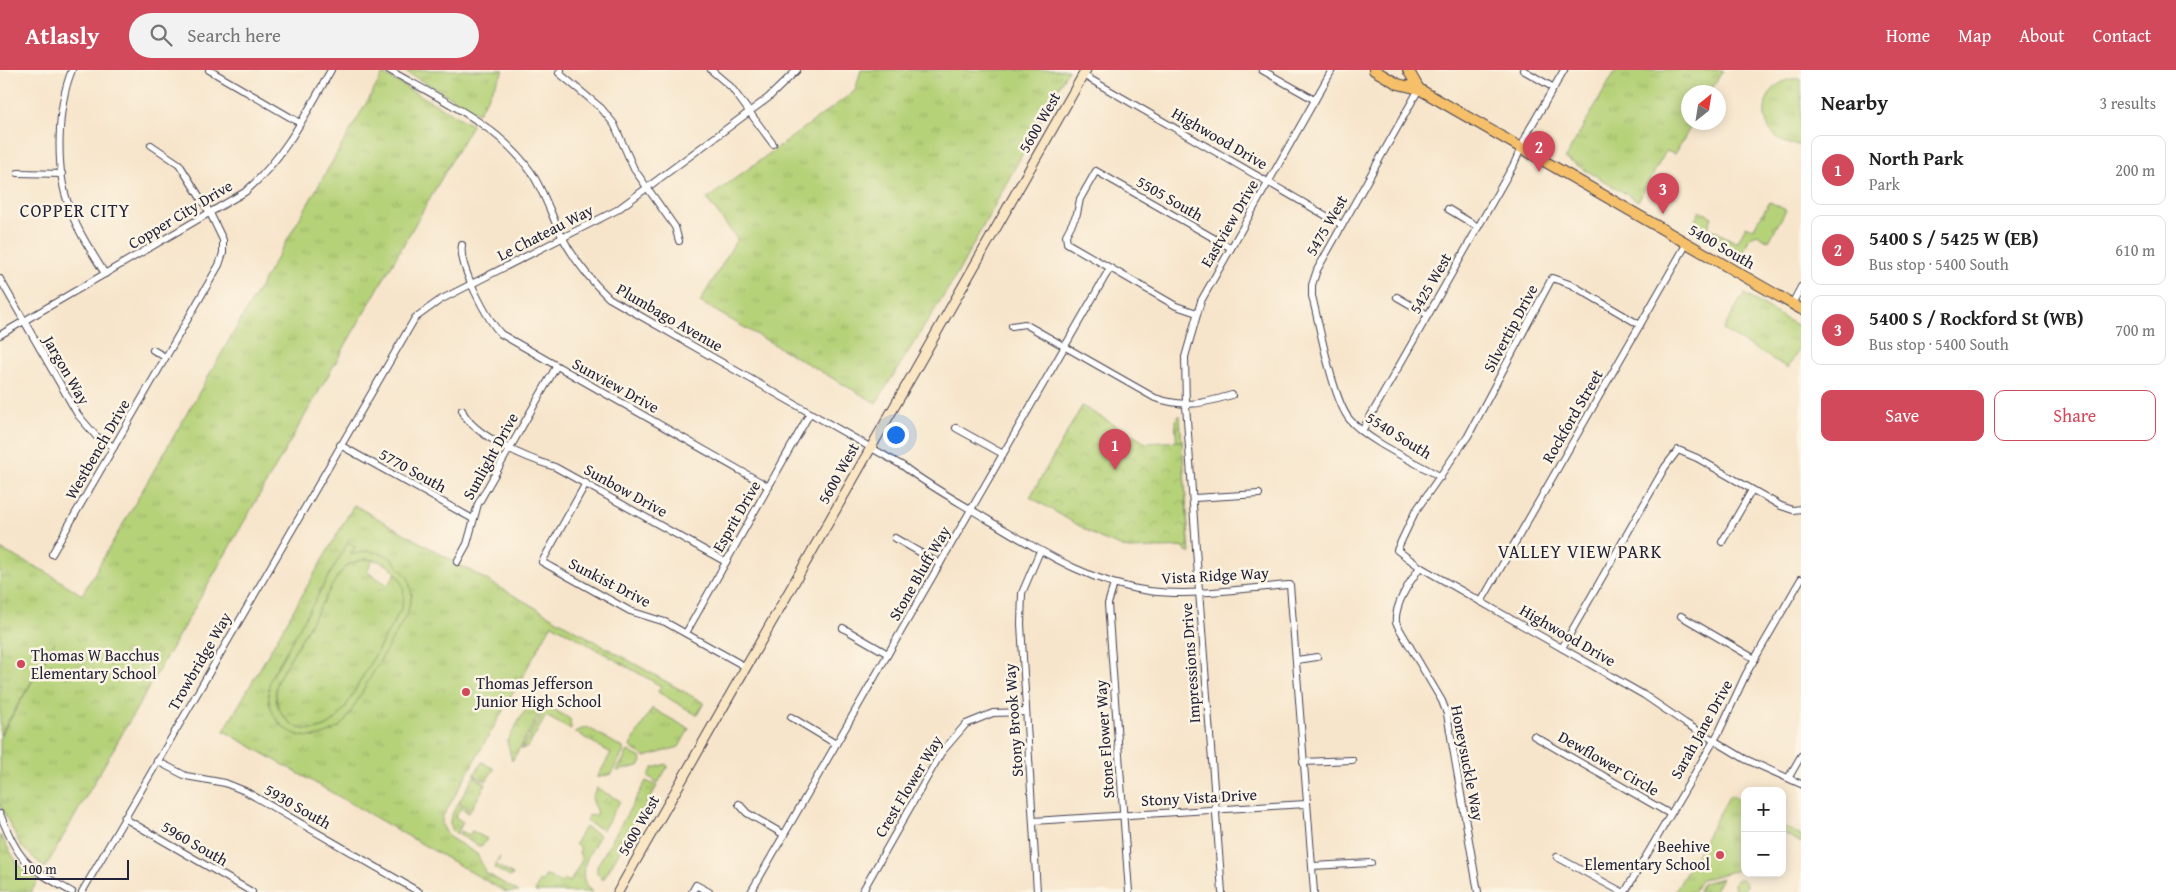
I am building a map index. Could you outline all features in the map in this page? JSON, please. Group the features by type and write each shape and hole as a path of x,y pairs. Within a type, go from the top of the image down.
{"main road":[{"name":"5400 South","path":"1374,70 1398,84 1419,89 1797,306"},
{"path":"1387,70 1419,89"},
{"path":"1408,70 1419,89"},
{"name":"5600 West","path":"618,892 869,448 1085,73"}],"street":[{"path":"72,70 62,109 62,174 70,209 105,274"},
{"path":"209,70 300,123"},
{"name":"Copper City Drive","path":"0,335 237,197 258,180 280,154 331,70"},
{"name":"Plumbago Avenue","path":"389,70 481,123 515,152 531,172 563,238 585,274 609,298 869,448"},
{"path":"711,70 730,87 773,144"},
{"name":"Le Chateau Way","path":"340,445 415,318 427,307 617,210 779,89 797,70"},
{"path":"1262,70 1315,100"},
{"name":"Eastview Drive","path":"1197,313 1201,301 1332,70"},
{"path":"1523,70 1554,88"},
{"name":"5425 West","path":"1362,431 1564,70"},
{"path":"560,71 583,90 605,113 623,141 634,169 675,227 679,240"},
{"name":"Highwood Drive","path":"1085,73 1342,224"},
{"name":"5475 West","path":"1335,386 1312,296 1312,286 1317,270 1419,89"},
{"name":"Westbench Drive","path":"52,554 222,258 222,235 210,213 179,164 151,145"},
{"name":"5505 South","path":"1110,268 1066,243 1066,235 1077,214 1080,199 1096,171 1231,248"},
{"path":"18,173 62,174"},
{"path":"1448,209 1478,226"},
{"name":"Rockford Street","path":"1481,602 1687,243"},
{"name":"Sunview Drive","path":"462,245 461,259 494,327 501,334 556,367 769,486"},
{"path":"1110,268 1176,306 1197,313"},
{"name":"Stone Bluff Way","path":"751,892 1110,268"},
{"name":"Silvertip Drive","path":"1441,477 1477,420 1552,278 1572,285 1640,325"},
{"name":"Jargon Way","path":"0,279 84,424 96,436 114,447"},
{"path":"1797,306 1801,287"},
{"path":"1397,297 1428,315"},
{"name":"Impressions Drive","path":"1197,313 1185,357 1186,405 1222,892"},
{"path":"1012,326 1025,324 1154,398 1171,404 1195,405 1232,395"},
{"path":"153,350 165,358"},
{"name":"Sunlight Drive","path":"457,562 467,544 472,519 478,504 556,367"},
{"name":"5540 South","path":"1335,386 1342,409 1362,431 1441,477"},
{"name":"Sunbow Drive","path":"462,410 465,419 472,426 510,448 531,459 555,467 586,483 726,562"},
{"name":"Esprit Drive","path":"686,633 810,413"},
{"path":"956,428 1003,454"},
{"name":"5770 South","path":"340,445 472,519"},
{"name":"Trowbridge Way","path":"82,892 340,445"},
{"name":"Vista Ridge Way","path":"869,448 1040,550 1084,574 1114,584 1151,592 1199,592 1290,585 1314,892"},
{"path":"1562,648 1665,467 1678,450 1697,458 1781,506 1792,510 1801,509"},
{"name":"Highwood Drive","path":"1441,477 1415,512 1397,550 1420,567 1644,695 1684,723 1745,759 1789,777 1801,784"},
{"name":"Sunkist Drive","path":"586,483 542,562 630,610 665,622 746,667"},
{"path":"1722,542 1752,490"},
{"path":"1194,498 1259,494"},
{"path":"894,538 940,564"},
{"name":"Stony Brook Way","path":"1038,892 1021,624 1022,593 1040,550"},
{"name":"Honeysuckle Way","path":"1420,567 1398,607 1395,615 1396,623 1442,701 1447,714 1478,892"},
{"name":"Sarah Jane Drive","path":"1623,892 1714,740 1801,578"},
{"name":"Stone Flower Way","path":"1114,584 1108,604 1129,892"},
{"path":"1681,616 1756,659"},
{"path":"843,628 888,654"},
{"path":"1297,660 1316,657"},
{"name":"Crest Flower Way","path":"862,892 941,753 966,724 994,713 1026,712"},
{"path":"790,717 836,744"},
{"name":"Dewflower Circle","path":"1534,736 1670,814"},
{"path":"1789,777 1801,756"},
{"path":"1304,762 1352,760"},
{"name":"5930 South","path":"157,761 186,776 225,783 245,791 419,892"},
{"path":"739,804 747,813 783,834"},
{"name":"Stony Vista Drive","path":"1033,821 1306,804"},
{"path":"0,814 11,842 33,870 72,892"},
{"name":"5960 South","path":"124,818 252,892"},
{"path":"1557,857 1623,892"},
{"path":"1312,866 1371,863"},
{"path":"692,892 696,885 709,892"}],"green space":[{"path":"403,70 504,70 478,113"},
{"path":"861,70 1068,70 956,276 876,403 700,302 737,239 707,199 855,91"},
{"path":"1616,70 1723,70 1714,85 1681,85 1681,130 1689,130 1675,154 1666,151 1638,201 1565,158"},
{"path":"383,74 472,125 45,868 21,846 0,805 0,737 55,642 0,735 0,549 48,573 82,595"},
{"path":"1791,79 1801,79 1801,145 1787,143 1776,137 1769,128 1765,116 1770,94 1778,85"},
{"path":"1770,202 1786,210 1769,241 1757,234 1750,237 1744,250 1754,258 1756,265 1691,227 1700,211 1712,217 1708,227 1737,243 1746,226 1753,229"},
{"path":"1744,294 1801,328 1801,346 1788,368 1723,330"},
{"path":"1082,406 1146,443 1182,441 1189,547 1128,549 1100,538 1030,497"},
{"path":"1180,415 1190,554 1185,550 1175,420"},
{"path":"354,505 704,703 697,715 658,692 661,686 552,624 442,818 442,825 449,837 477,854 486,873 519,892 506,892 224,731","holes":["349,556 393,559 412,595 407,614 345,720 316,737 300,736 285,728 279,723 269,703 273,673"]},
{"path":"348,542 355,546 350,555 368,551 386,555 408,577 412,595 407,614 346,720 333,731 318,736 304,736 291,732 280,724 272,712 269,697 270,680","holes":["364,559 374,560 391,568 401,581 403,590 401,609 348,704 339,716 330,724 318,729 311,730 298,727 287,720 278,707 276,697 277,681 337,577 347,565"]},
{"path":"364,559 373,559 367,572 388,585 396,572 404,590 401,609 348,704 339,716 330,724 318,729 311,730 298,727 283,716 278,707 276,697 277,681 337,577 347,565"},
{"path":"533,697 544,706 512,761 507,741"},
{"path":"547,705 570,719 571,730 546,716 528,747 521,749"},
{"path":"652,708 689,729 679,747 645,757 630,746"},
{"path":"587,727 623,748 624,751 611,774 597,778 611,753 575,732"},
{"path":"628,751 641,758 642,762 639,766 617,771"},
{"path":"482,762 494,769 486,781 474,775"},
{"path":"666,764 668,766 658,783 648,776 653,768"},
{"path":"474,776 486,784 471,809 459,802"},
{"path":"646,781 657,786 603,880 597,873 597,866"},
{"path":"597,788 620,801 603,830 586,821 588,816 597,814 592,797"},
{"path":"1730,795 1741,801 1741,869 1701,880 1694,892 1675,892"},
{"path":"458,803 470,811 469,813 461,808 455,817 463,822 457,834 451,827 450,819"},
{"path":"585,827 600,835 588,857 583,872 587,886 593,892 535,892 539,881 542,882 546,875 561,883 564,879 570,882 582,860 579,852 581,848 575,844"},
{"path":"1786,827 1801,836 1801,843 1786,834"},
{"path":"461,831 469,835 472,831 487,839 483,845 479,846 459,835"},
{"path":"0,835 18,864 38,880 31,892 0,892"},
{"path":"500,857 496,865 513,875 510,877 494,868"},
{"path":"1722,878 1714,892 1698,892 1703,883"},
{"path":"1738,879 1742,879 1746,885 1742,891 1738,891 1734,887 1734,883"}],"place":[{"name":"5400 S / 5425 W (EB)","path":"1539,172"},
{"name":"5400 S / Rockford St (WB)","path":"1663,214"},
{"name":"North Park","path":"1115,470"},
{"name":"Thomas W Bacchus Elementary School","path":"21,664"},
{"name":"Thomas Jefferson Junior High School","path":"466,692"},
{"name":"Beehive Elementary School","path":"1720,855"}],"district":[{"name":"COPPER CITY","path":"75,211"},
{"name":"VALLEY VIEW PARK","path":"1580,552"}]}
